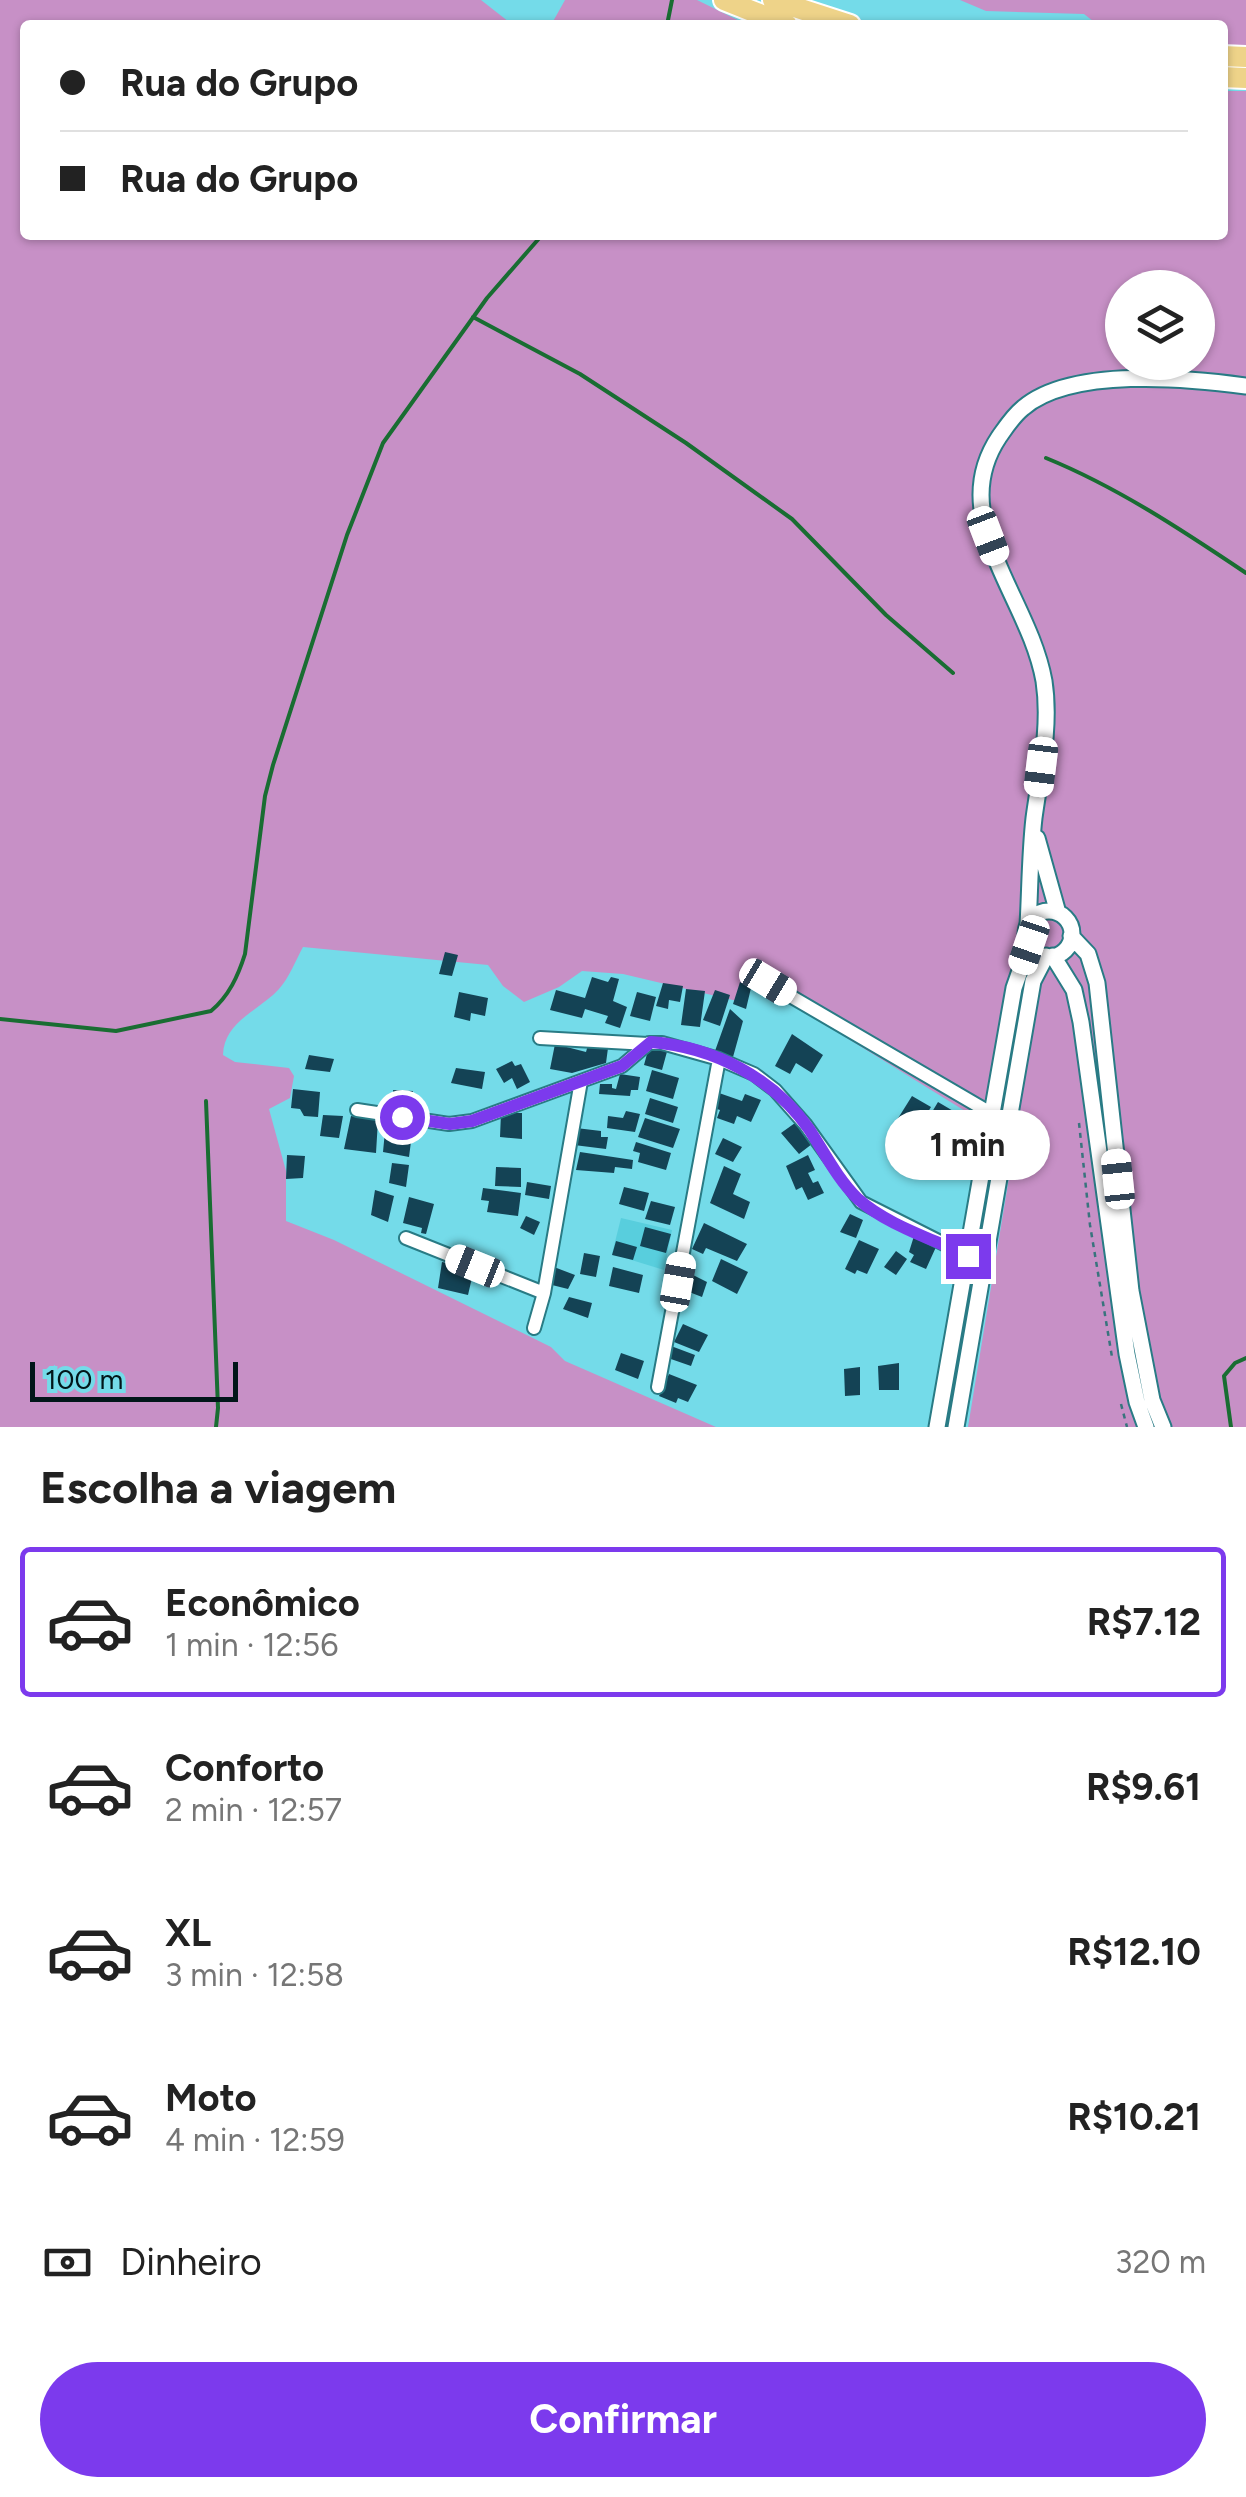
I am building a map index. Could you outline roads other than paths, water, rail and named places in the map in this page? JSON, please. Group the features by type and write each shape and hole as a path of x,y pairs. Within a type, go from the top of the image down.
{"main road":[{"path":"724,0 774,20"},
{"path":"773,0 835,20"}],"street":[{"path":"937,1427 1014,988 1029,945 1034,824 1047,713 1037,652 984,521 980,496 987,458 1024,406 1082,383 1180,381 1246,386"},
{"path":"1034,824 1058,913 1068,922 1071,936 1088,954 1097,982 1131,1291 1152,1400 1163,1427"},
{"path":"1028,924 1044,912 1058,913"},
{"path":"956,1427 1033,981 1050,956 1066,949 1071,936"},
{"path":"1029,945 1050,956 1074,990 1082,1022 1126,1354 1146,1427"},
{"path":"768,982 994,1115"},
{"path":"540,1038 662,1043 747,1070 774,1090 805,1124 861,1202 968,1256"},
{"path":"357,1110 459,1124 622,1066 648,1044"},
{"path":"658,1387 719,1059"},
{"path":"534,1328 544,1293 581,1082"},
{"path":"406,1238 544,1293"}],"waterway":[{"path":"668,20 672,0"},
{"path":"0,1019 116,1031 211,1011 228,992 245,954 265,796 273,765 347,535 383,443 487,298 538,240"},
{"path":"473,317 580,374 792,519 886,615 953,673"},
{"path":"1046,458 1124,496 1246,573"},
{"path":"206,1101 216,1427"},
{"path":"1231,1427 1224,1376 1235,1363 1246,1358"}]}
